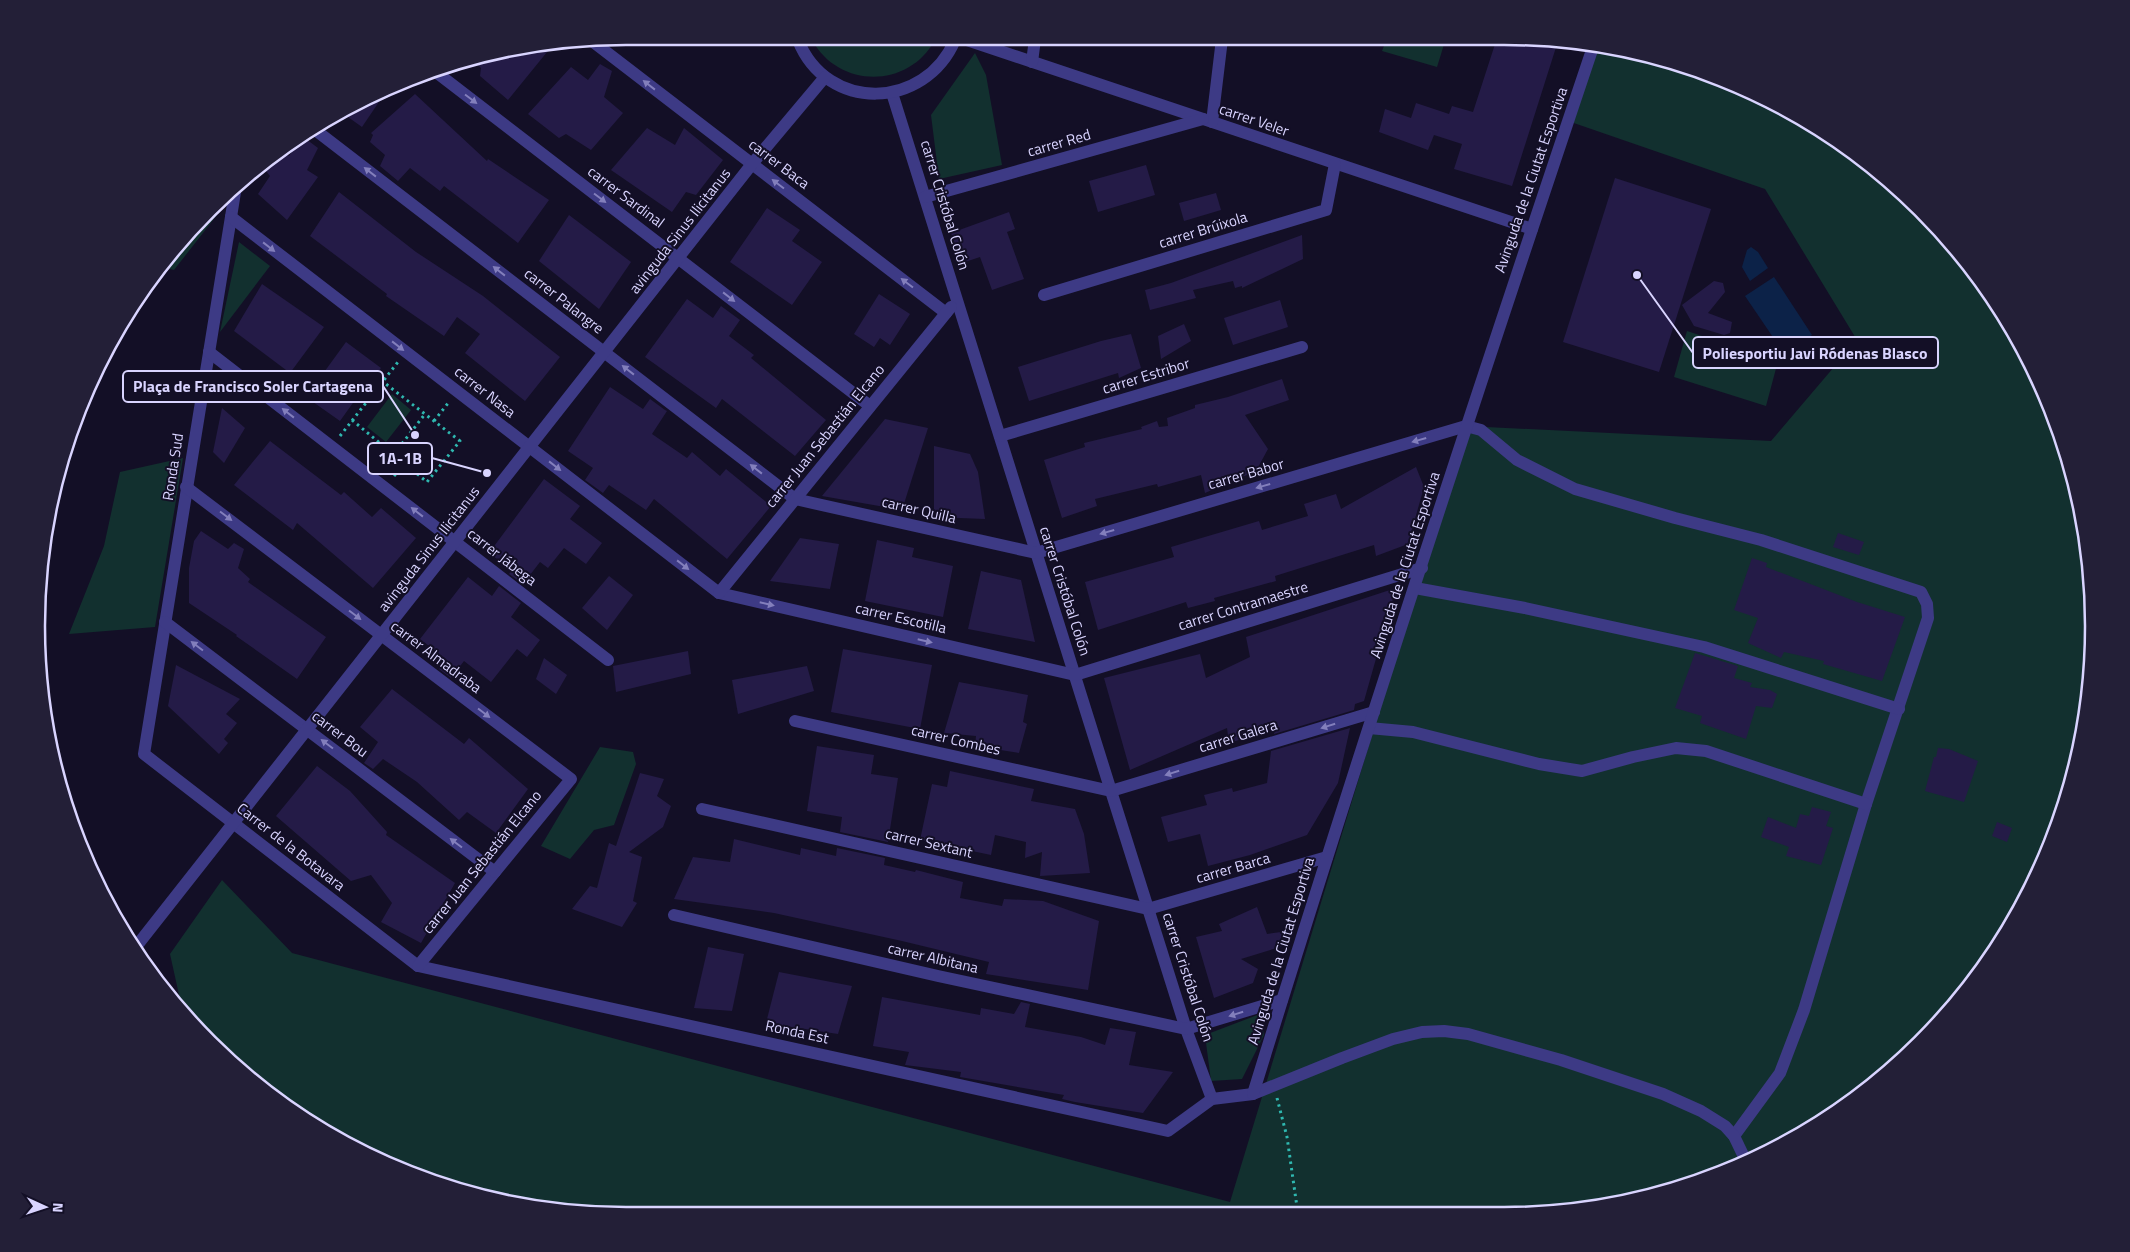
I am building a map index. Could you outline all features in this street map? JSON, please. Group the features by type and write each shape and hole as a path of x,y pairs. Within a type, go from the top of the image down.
{"street":[{"path":"801,45 808,58 825,77 846,89 881,94 892,93 920,82 942,62 952,45"},
{"name":"carrer Veler","path":"982,45 1532,229"},
{"path":"1032,62 1034,45"},
{"path":"1207,121 1221,45"},
{"name":"carrer Baca","path":"598,46 946,313"},
{"name":"Avinguda de la Ciutat Esportiva","path":"1253,1094 1326,857 1422,568 1466,426 1592,52"},
{"name":"carrer Sardinal","path":"441,76 870,406"},
{"name":"avinguda Sinus Ilicitanus","path":"139,943 752,164 825,77"},
{"name":"carrer Cristóbal Colón","path":"892,93 1110,791 1186,1029 1212,1098"},
{"name":"carrer Red","path":"925,197 1207,121"},
{"name":"carrer Palangre","path":"319,133 795,499"},
{"name":"carrer Brúixola","path":"1044,295 1326,210 1335,164"},
{"name":"Ronda Sud","path":"144,754 234,197"},
{"name":"carrer Nasa","path":"231,217 719,593"},
{"name":"carrer Juan Sebastián Elcano","path":"719,593 957,299"},
{"name":"carrer Estribor","path":"1000,436 1302,347"},
{"name":"carrer Jábega","path":"209,352 608,660"},
{"path":"1466,426 1481,430 1517,460 1575,488 1708,527 1762,540 1921,592 1927,604 1928,618 1866,804 1804,1010 1780,1073 1734,1136"},
{"name":"carrer Babor","path":"1036,553 1466,426"},
{"name":"carrer Almadraba","path":"186,487 570,780"},
{"name":"carrer Quilla","path":"795,499 1036,553"},
{"name":"carrer Contramaestre","path":"1075,676 1422,568"},
{"path":"1415,588 1525,608 1704,647 1899,709"},
{"name":"carrer Escotilla","path":"719,593 1075,676"},
{"name":"carrer Bou","path":"165,622 495,872"},
{"name":"carrer Galera","path":"1110,791 1374,712"},
{"name":"carrer Combes","path":"795,721 1110,791"},
{"path":"1370,728 1413,732 1539,764 1582,772 1633,757 1676,748 1706,751 1866,804"},
{"name":"Carrer de la Botavara","path":"144,754 418,966"},
{"name":"carrer Juan Sebastián Elcano","path":"418,966 570,780"},
{"name":"carrer Sextant","path":"702,809 1148,909"},
{"name":"carrer Barca","path":"1148,909 1326,857"},
{"name":"carrer Albitana","path":"674,915 938,976 1186,1029"},
{"name":"Ronda Est","path":"418,966 1168,1131 1212,1098"},
{"path":"1186,1029 1282,1000"},
{"path":"1212,1098 1253,1094 1394,1039 1422,1032 1444,1031 1468,1034 1526,1050 1646,1088 1714,1118 1734,1136 1743,1155"}],"path":[{"path":"382,381 460,441 427,482 352,420 382,381 406,352"},
{"path":"434,421 458,391"},
{"path":"394,454 425,414"},
{"path":"1274,1086 1287,1137 1297,1207"}],"green space":[{"path":"816,45 931,45 923,56 908,68 874,77 856,74 839,68 824,56"},
{"path":"1384,45 1444,45 1437,67 1382,51"},
{"path":"1591,52 1654,65 1726,89 1795,123 1858,165 1915,215 1965,272 1987,303 2025,369 2041,404 2065,476 2074,513 2084,588 2084,664 2074,739 2054,813 2041,848 2007,916 1965,980 1915,1037 1858,1087 1827,1109 1761,1147 1691,1176 1617,1196 1542,1206 588,1206 513,1196 476,1187 404,1163 369,1147 335,1129 272,1087 215,1037 180,998 170,954 222,880 292,953 1230,1202 1466,426 1771,441 1857,340 1765,189 1568,121"},
{"path":"975,53 986,75 1002,165 939,179 931,115"},
{"path":"217,213 217,215 174,270 168,269"},
{"path":"239,242 270,266 220,332"},
{"path":"1687,331 1778,361 1766,406 1674,377"},
{"path":"392,394 411,410 386,442 367,427"},
{"path":"183,458 155,627 69,634 104,546 120,472"},
{"path":"600,747 633,752 636,764 614,825 594,830 570,859 541,846"},
{"path":"1260,1014 1264,1035 1242,1079 1211,1081 1205,1035"}],"water":[{"path":"1751,247 1758,252 1768,268 1750,281 1742,267 1747,250"},
{"path":"1774,277 1812,335 1783,352 1745,296"}],"building":[{"path":"1495,45 1556,47 1512,186 1454,169 1462,144 1434,135 1428,150 1379,132 1385,109 1411,118 1416,103 1449,114 1452,106 1473,112"},
{"path":"548,50 508,100 480,76 481,68 478,65"},
{"path":"600,64 612,71 604,97 623,113 591,150 566,134 559,138 528,114 571,67 588,80"},
{"path":"415,94 487,161 488,159 549,200 518,243 444,186 440,191 410,168 398,181 380,166 385,155 370,142 373,135 371,133"},
{"path":"380,100 362,127 347,116"},
{"path":"647,128 675,145 684,128 723,160 696,195 686,192 672,212 611,170"},
{"path":"308,140 318,148 307,170 318,177 287,220 258,194 270,176 266,171 267,169 287,155 289,156 293,150"},
{"path":"1146,165 1155,195 1098,212 1089,181"},
{"path":"1615,178 1711,209 1659,372 1563,342"},
{"path":"339,192 416,252 483,296 560,357 525,401 465,353 480,334 457,317 444,336 386,296 387,294 310,236"},
{"path":"1216,193 1221,210 1184,221 1179,203"},
{"path":"767,208 800,230 792,241 822,262 792,305 730,262"},
{"path":"1009,212 1015,229 1007,232 1024,279 992,290 980,257 962,263 951,233"},
{"path":"569,215 631,262 599,309 539,261"},
{"path":"1302,235 1303,259 1242,288 1242,286 1235,288 1233,281 1193,290 1196,298 1150,310 1145,290 1171,283"},
{"path":"1714,281 1723,283 1725,292 1708,313 1732,322 1730,333 1724,335 1694,326 1682,305"},
{"path":"262,284 324,327 290,373 234,331"},
{"path":"879,294 910,314 890,345 880,338 874,347 854,334"},
{"path":"687,299 713,318 721,306 740,320 729,336 754,355 751,358 826,420 795,456 722,399 716,408 645,357"},
{"path":"1280,300 1288,327 1233,345 1224,318"},
{"path":"1184,324 1191,341 1161,359 1158,336"},
{"path":"1131,334 1141,368 1119,378 1118,373 1029,401 1018,367 1101,341"},
{"path":"346,342 381,368 364,389 367,391 358,402 355,400 340,421 306,397"},
{"path":"1282,379 1289,400 1245,415 1268,449 1256,471 1205,493 1201,475 1158,487 1157,484 1095,499 1097,506 1062,518 1044,460 1085,447 1084,443 1142,429 1141,427 1157,421 1159,427 1168,426 1167,418 1195,408 1195,405 1228,397"},
{"path":"610,387 643,409 650,399 667,411 652,434 687,458 692,452 720,476 726,469 771,506 727,559 654,499 646,510 609,485 603,493 585,480 593,468 568,451"},
{"path":"222,408 245,428 224,463 213,452"},
{"path":"885,419 928,428 902,510 822,496"},
{"path":"270,441 341,495 344,492 372,517 381,508 416,538 373,588 297,523 293,530 234,485"},
{"path":"934,446 970,454 978,472 985,519 934,517"},
{"path":"1416,467 1424,487 1408,544 1376,556 1374,545 1275,576 1276,581 1214,598 1215,601 1188,608 1186,602 1098,630 1085,582 1174,557 1171,547 1259,521 1262,530 1308,516 1304,504 1336,494 1341,509"},
{"path":"544,479 580,506 570,519 602,543 586,564 564,548 548,568 540,562 523,584 509,574 512,570 489,553"},
{"path":"201,531 228,549 234,543 244,549 238,568 250,579 248,582 326,637 297,679 189,603 189,568 194,541"},
{"path":"1838,533 1864,542 1859,555 1833,547"},
{"path":"800,538 839,544 830,589 770,581"},
{"path":"877,540 914,548 912,557 953,566 943,617 865,601"},
{"path":"1752,558 1767,563 1766,567 1857,602 1905,617 1882,681 1823,664 1824,661 1784,652 1781,658 1748,643 1758,618 1734,610"},
{"path":"981,571 1021,580 1035,642 968,629"},
{"path":"609,576 633,595 607,630 582,608"},
{"path":"468,577 492,596 499,586 521,603 511,617 540,640 527,657 517,649 491,682 464,661 451,678 439,669 447,660 420,639"},
{"path":"1396,588 1364,701 1355,704 1354,710 1274,734 1275,729 1229,743 1227,728 1130,770 1104,678 1200,654 1206,678 1250,657 1246,637"},
{"path":"843,649 932,665 920,729 831,712"},
{"path":"688,651 691,674 616,692 613,666"},
{"path":"1695,653 1738,666 1734,678 1752,683 1750,687 1770,690 1777,694 1772,708 1756,706 1746,739 1700,723 1702,716 1675,708"},
{"path":"544,658 567,675 556,694 536,679"},
{"path":"176,665 240,699 226,714 237,723 224,739 228,743 219,754 168,706"},
{"path":"807,666 814,691 738,714 732,680"},
{"path":"959,682 1028,695 1023,722 1027,724 1019,753 975,746 976,736 944,733"},
{"path":"392,689 464,744 469,738 528,789 496,833 467,812 459,820 417,782 383,759 373,769 364,763 378,742 360,727"},
{"path":"1350,728 1338,783 1307,835 1250,855 1208,866 1200,834 1168,842 1161,817 1207,805 1204,795 1232,788 1233,792 1267,783 1271,751"},
{"path":"817,746 874,755 871,774 898,778 888,842 840,832 842,817 807,811"},
{"path":"1938,748 1949,749 1978,761 1964,802 1925,791"},
{"path":"317,766 350,791 387,832 386,835 455,883 421,943 381,922 392,903 371,875 351,881 276,816"},
{"path":"950,771 1034,789 1031,801 1075,809 1084,834 1090,873 1040,876 1042,852 1025,858 1026,842 995,835 991,855 920,840 932,784 947,787"},
{"path":"640,773 664,779 657,796 671,806 663,827 629,852 642,857 633,901 637,903 622,927 572,909 590,886 597,888 609,843 616,846"},
{"path":"1812,807 1831,812 1826,826 1833,828 1821,865 1786,856 1789,847 1761,837 1768,817 1796,828 1800,814 1809,816"},
{"path":"1997,822 2012,828 2007,842 1992,836"},
{"path":"734,839 800,855 801,848 836,856 837,848 885,858 884,865 915,872 916,870 963,882 960,898 1002,906 1004,899 1043,901 1099,921 1088,990 986,974 989,962 902,941 774,913 674,899 693,857 730,862"},
{"path":"1257,907 1267,934 1288,931 1283,946 1241,959 1258,969 1253,983 1214,998 1196,937 1222,931 1219,924"},
{"path":"708,947 744,954 732,1011 694,1008"},
{"path":"779,972 852,986 838,1034 766,1023"},
{"path":"882,997 980,1015 981,1008 1014,1014 1021,1002 1030,1004 1025,1027 1081,1037 1105,1045 1110,1028 1136,1032 1129,1065 1173,1072 1143,1113 1062,1099 1064,1095 960,1077 961,1072 905,1065 909,1052 873,1046"}],"place":[{"name":"Poliesportiu Javi Ródenas Blasco","path":"1637,275"},
{"name":"Plaça de Francisco Soler Cartagena","path":"415,435"},
{"name":"1A-1B","path":"487,473"}]}
